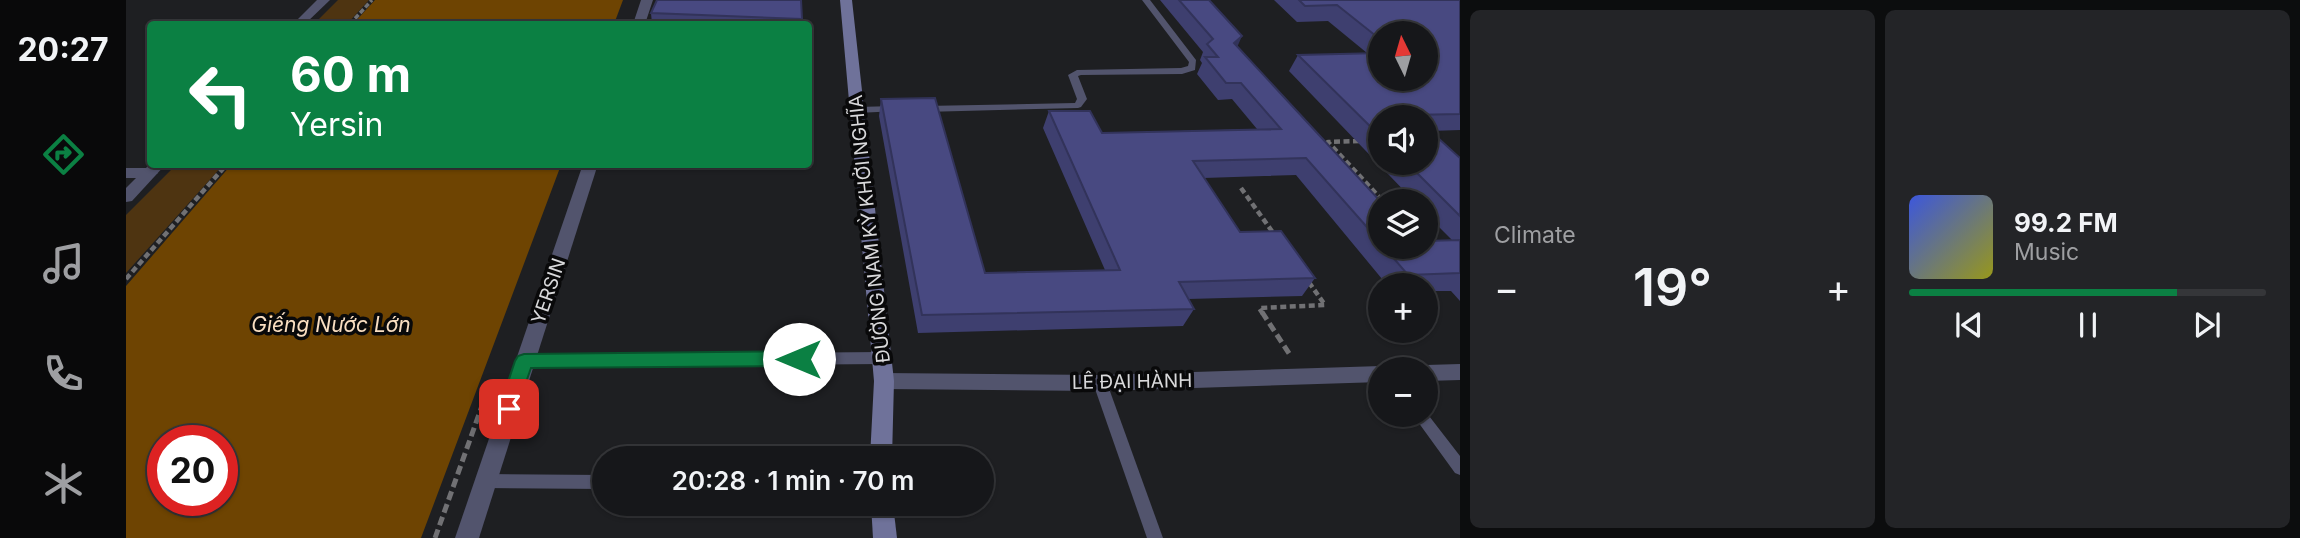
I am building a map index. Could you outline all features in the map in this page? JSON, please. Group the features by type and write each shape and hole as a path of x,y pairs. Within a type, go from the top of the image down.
{"main road":[{"name":"ĐƯỜNG NAM KỲ KHỞI NGHĨA","path":"846,0 884,381 881,446"},
{"path":"883,516 885,538"}],"street":[{"path":"302,21 324,0"},
{"path":"640,21 647,0"},
{"name":"YERSIN","path":"467,538 590,168"},
{"path":"126,173 155,169"},
{"path":"126,197 155,169"},
{"path":"1438,373 1460,372"},
{"name":"LÊ ĐẠI HÀNH","path":"884,381 1100,383 1368,374"}],"lane":[{"path":"857,110 1070,106 1077,105 1082,99 1073,80 1073,75 1080,72 1182,71 1192,68 1193,62 1146,0"},
{"path":"524,361 882,358"},
{"path":"1100,383 1155,538"},
{"path":"1429,427 1460,468"},
{"path":"485,481 592,482"}],"path":[{"path":"353,21 372,0"},
{"path":"1368,141 1328,142 1372,189"},
{"path":"126,279 223,168"},
{"path":"1241,188 1279,242"},
{"path":"1302,274 1325,306 1259,308 1303,377"}],"shaded area":[{"path":"338,0 369,0 350,21 317,21"},
{"path":"173,168 220,168 126,273 126,215"}],"water":[{"path":"375,0 623,0 615,21 356,21"},
{"name":"Giếng Nước Lớn","path":"228,168 560,168 421,538 126,538 126,286"}],"building":[{"path":"657,0 801,0 802,19 651,13"},
{"path":"1179,0 1209,0 1242,36 1234,43 1369,189 1368,228 1306,158 1193,161 1240,232 1281,231 1315,278 1179,282 1194,309 922,315 881,99 935,98 985,273 1120,270 1049,111 1090,111 1102,133 1281,129 1241,83 1226,83 1205,57 1218,57 1207,44 1213,39"},
{"path":"1299,0 1460,0 1460,114 1438,114 1438,105 1368,105 1368,124 1298,55 1368,53 1368,91 1438,91 1438,21 1368,21 1368,30 1337,5 1305,6"},
{"path":"1438,138 1460,158 1460,216 1438,194 1438,189 1433,189 1419,175 1438,175"},
{"path":"1460,240 1460,273 1406,273 1394,259 1438,259 1438,241"}],"route":[{"path":"509,409 524,361 799,359"}]}
